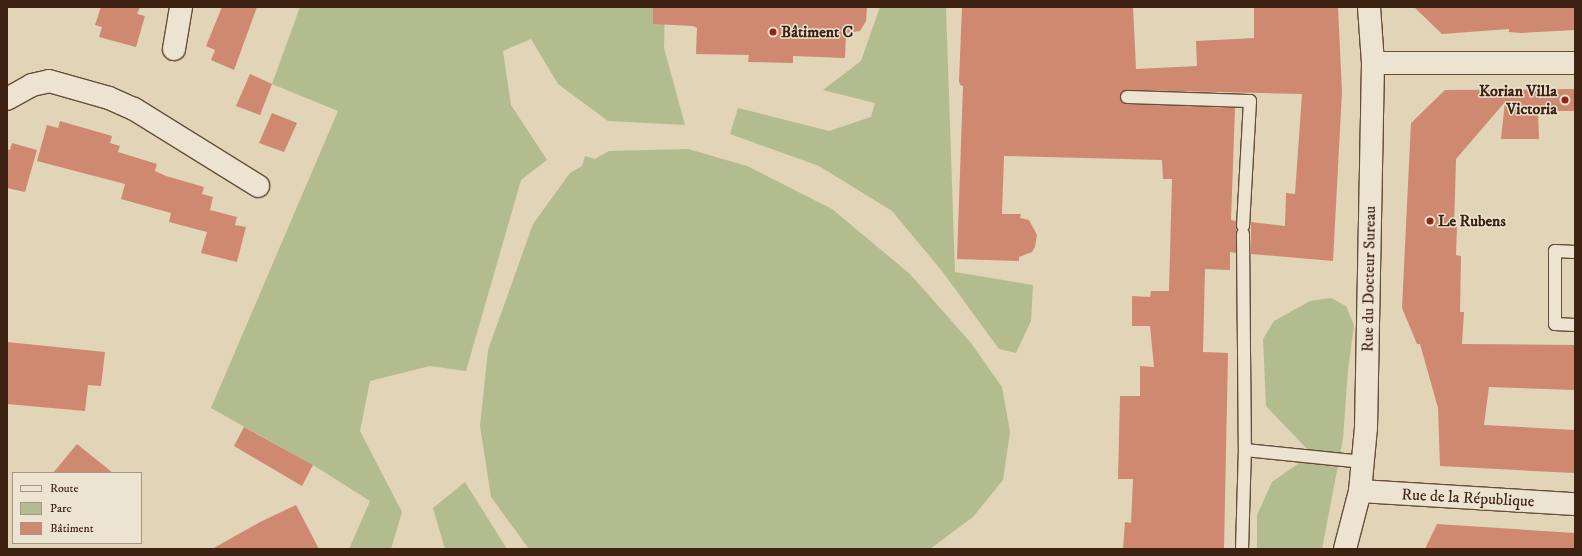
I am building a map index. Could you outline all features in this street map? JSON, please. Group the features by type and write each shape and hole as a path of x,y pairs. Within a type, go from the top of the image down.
{"street":[{"path":"174,49 181,7"},
{"name":"Rue du Docteur Sureau","path":"1346,549 1360,491 1366,428 1373,63 1369,7"},
{"path":"1373,63 1575,63"},
{"path":"7,99 32,85 49,81 109,98 134,109 258,186"},
{"name":"Rue de la République","path":"1360,491 1575,504"}],"lane":[{"path":"1127,97 1250,101 1243,230 1245,450 1242,549"},
{"path":"1575,252 1555,251 1555,324 1575,325"},
{"path":"1245,450 1363,462"}],"green space":[{"path":"300,7 665,7 664,48 685,125 608,121 558,84 531,39 503,51 511,105 547,160 521,180 466,371 430,366 370,381 360,431 402,512 391,549 349,549 370,501 313,465 211,408 338,111 272,84"},
{"path":"880,7 946,7 955,272 1033,285 1031,321 1016,353 999,349 942,271 892,211 819,166 730,134 738,108 829,131 871,117 875,103 823,90 861,61"},
{"path":"688,149 747,166 832,209 910,274 971,343 1002,387 1010,432 1003,480 973,517 930,549 529,549 491,497 480,426 488,350 533,224 570,173 582,166 585,156 595,159 609,151"},
{"path":"1331,298 1346,306 1354,325 1348,370 1343,439 1322,549 1257,549 1257,515 1272,482 1312,454 1266,406 1263,339 1274,321 1310,301"},
{"path":"465,482 507,549 445,549 433,508"}],"building":[{"path":"101,7 140,7 137,14 145,16 136,47 99,37 102,27 95,25"},
{"path":"222,7 257,7 234,70 211,60 215,50 206,46"},
{"name":"Bâtiment C","path":"653,7 867,7 866,21 860,31 846,33 845,58 793,56 793,63 748,62 749,55 696,54 697,28 693,26 653,24"},
{"path":"962,7 1133,7 1136,69 1197,66 1196,41 1254,38 1254,7 1338,7 1342,92 1333,261 1251,254 1251,222 1285,226 1286,193 1295,194 1302,94 1127,90 1120,96 1121,101 1127,104 1235,108 1231,220 1236,221 1236,253 1230,252 1230,270 1205,269 1203,352 1228,353 1224,549 1123,549 1125,522 1131,523 1133,479 1118,479 1120,396 1140,396 1140,366 1154,367 1150,326 1132,326 1132,296 1150,297 1151,291 1169,291 1172,179 1163,179 1162,160 1004,156 1002,214 1021,214 1020,218 1029,220 1037,235 1035,247 1032,252 1019,257 1019,261 957,259 963,86 960,85 959,81"},
{"path":"1414,7 1575,7 1575,30 1521,33 1509,32 1509,29 1442,34"},
{"path":"250,74 272,84 260,115 236,106"},
{"path":"1575,89 1575,111 1538,111 1539,139 1501,139 1505,102 1456,159 1454,227 1457,227 1456,255 1461,256 1460,312 1464,312 1462,344 1575,345 1575,390 1489,387 1484,425 1575,430 1574,473 1440,466 1438,408 1420,344 1417,344 1402,308 1411,123 1445,90"},
{"path":"272,113 297,123 284,152 259,143"},
{"path":"60,121 112,136 110,143 120,146 118,152 157,164 155,171 166,176 204,187 202,194 213,197 210,210 237,217 235,225 246,227 237,262 201,253 207,232 169,222 171,213 121,199 125,184 37,161 47,125 58,128"},
{"path":"12,143 37,150 25,192 7,188 7,149 10,150"},
{"path":"7,342 105,352 101,386 88,385 85,411 7,404"},
{"path":"244,427 313,465 302,486 234,446"},
{"path":"77,444 112,472 54,472"},
{"path":"296,505 319,549 212,549 260,522"},
{"path":"1437,524 1575,533 1575,549 1425,549"}],"place":[{"name":"Bâtiment C","path":"773,32"},
{"name":"Korian Villa Victoria","path":"1565,100"},
{"name":"Le Rubens","path":"1430,221"}]}
